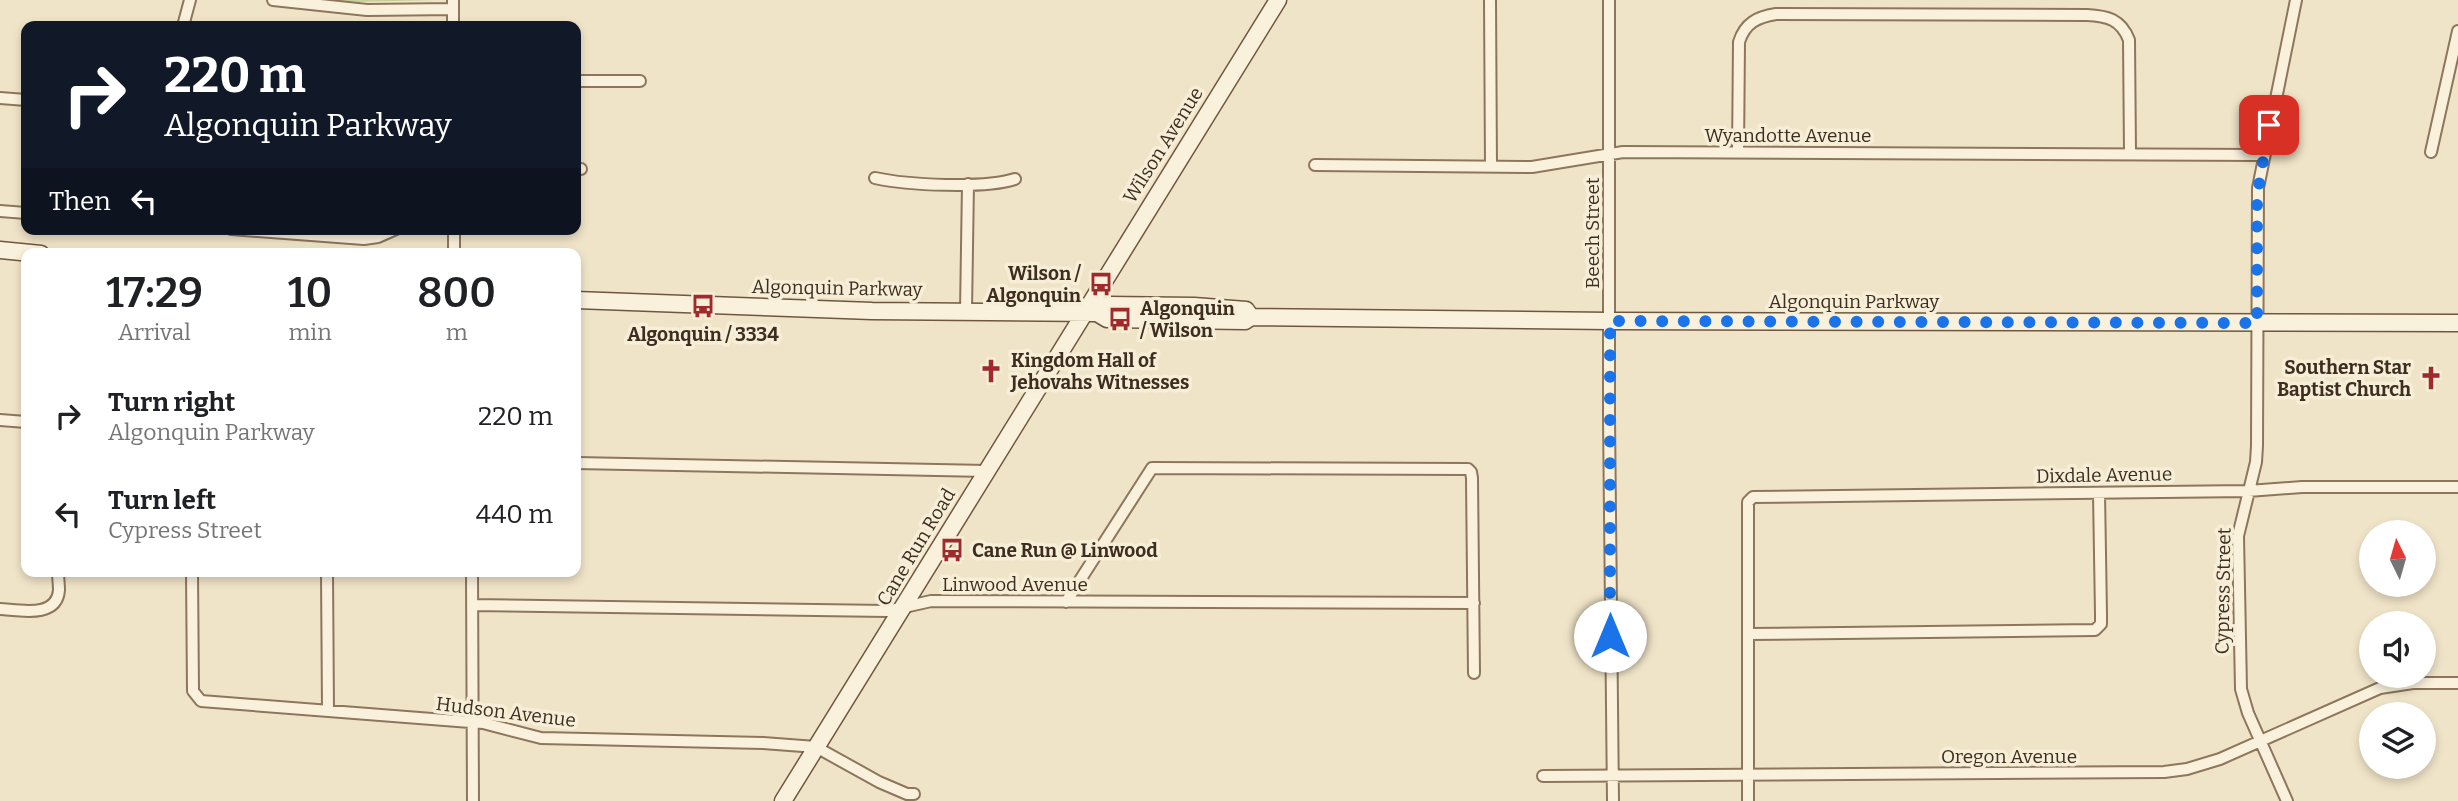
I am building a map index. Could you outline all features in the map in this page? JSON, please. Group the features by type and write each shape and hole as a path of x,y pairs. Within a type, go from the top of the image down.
{"main road":[{"name":"Wilson Avenue","path":"1091,313 1278,0"},
{"path":"0,250 21,252"},
{"name":"Algonquin Parkway","path":"581,300 781,309 1091,313 1107,319 1245,321 1251,317 1610,321 2458,323"},
{"name":"Cane Run Road","path":"783,801 987,471 1091,313"}],"street":[{"path":"184,21 190,0"},
{"path":"273,0 368,10 453,5"},
{"path":"1490,0 1491,166"},
{"name":"Beech Street","path":"1609,0 1613,801"},
{"name":"Cypress Street","path":"2287,801 2243,700 2240,677 2238,536 2256,462 2257,446 2257,197 2296,0"},
{"path":"1738,152 1738,61 1741,36 1746,27 1760,17 1790,14 2109,17 2123,27 2129,40 2130,153"},
{"path":"2431,152 2458,30"},
{"path":"581,80 640,81"},
{"path":"0,97 21,99"},
{"name":"Wyandotte Avenue","path":"1315,165 1546,165 1623,152 2130,153 2263,156"},
{"path":"875,178 902,183 968,184 989,184 1014,179"},
{"path":"966,311 968,184"},
{"path":"0,211 21,213"},
{"path":"311,235 364,239 382,235"},
{"path":"0,420 21,422"},
{"path":"581,463 987,471"},
{"path":"1066,602 1152,468 1468,469 1472,478 1474,673"},
{"name":"Dixdale Avenue","path":"1748,634 1748,506 1756,496 2458,487"},
{"path":"1748,801 1748,634 2095,629 2101,624 2099,493"},
{"path":"0,609 43,611 60,593 58,577"},
{"name":"Hudson Avenue","path":"192,577 192,682 195,694 201,701 472,722 541,738 763,743 816,747"},
{"path":"327,577 328,711"},
{"path":"472,577 473,801"},
{"name":"Linwood Avenue","path":"472,605 875,611 931,601 1474,603"},
{"name":"Oregon Avenue","path":"1543,776 2164,772 2205,764 2380,688 2410,683 2458,683"},
{"path":"816,747 879,782 907,794 914,794"}],"green space":[{"path":"320,0 438,0 352,2"}],"place":[{"name":"Wilson / Algonquin","path":"1101,284"},
{"name":"Algonquin / 3334","path":"703,306"},
{"name":"Algonquin / Wilson","path":"1120,319"},
{"name":"Kingdom Hall of Jehovahs Witnesses","path":"991,371"},
{"name":"Southern Star Baptist Church","path":"2431,378"},
{"name":"Cane Run @ Linwood","path":"952,550"}],"route":[{"path":"1610,636 1610,321 2257,323 2257,197 2269,125"}]}
